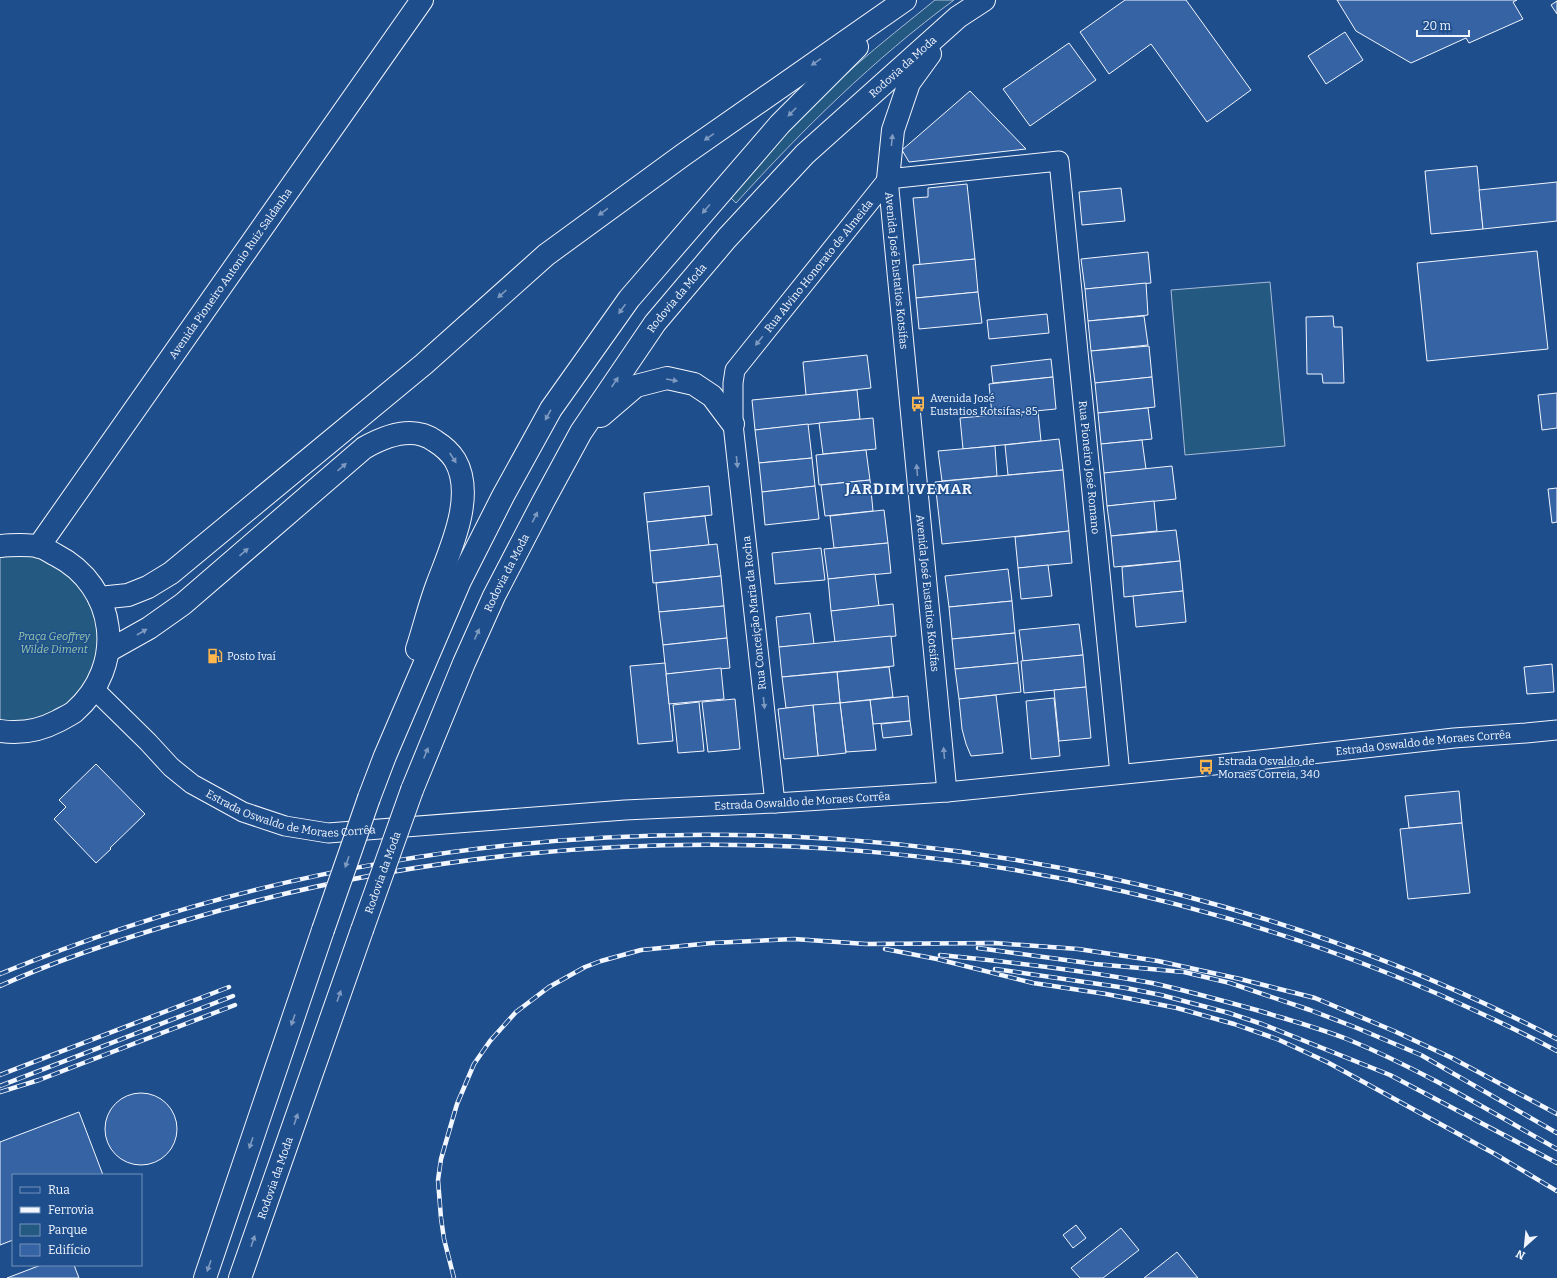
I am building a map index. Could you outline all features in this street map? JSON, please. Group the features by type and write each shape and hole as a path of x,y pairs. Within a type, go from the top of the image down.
{"main road":[{"name":"Avenida Pioneiro Antonio Ruiz Saldanha","path":"39,546 422,0"},
{"path":"100,598 128,595 148,587 171,573 424,364 546,254 905,0"},
{"path":"205,1278 323,930 385,756 460,581 503,496 551,409 629,299 780,124 847,55 913,0"},
{"name":"Rodovia da Moda","path":"240,1278 412,790 464,663 494,596 581,432 655,323 727,238 805,154 958,17 984,0"},
{"path":"888,179 893,130 908,83 958,17"},
{"path":"581,432 636,386 667,378 694,384 712,396 733,424"},
{"path":"108,651 149,628 183,604 364,448 379,440 405,433 419,434 433,439 446,448 455,459 460,472 463,498 454,539 433,596 385,756"},
{"path":"0,546 39,546 68,561 86,578 100,598 106,616 109,634 108,651 103,671 94,689 74,712 47,727 13,733 0,731"}],"street":[{"name":"Rua Pioneiro José Romano","path":"888,179 1059,161 1120,774"},
{"name":"Rua Alvino Honorato de Almeida","path":"733,424 735,370 888,179"},
{"name":"Avenida José Eustatios Kotsifas","path":"888,179 947,792"},
{"name":"Rua Conceição Maria da Rocha","path":"733,424 775,803"},
{"name":"Estrada Oswaldo de Moraes Corrêa","path":"94,689 171,767 192,784 243,812 285,826 328,833 625,810 775,803 947,792 1454,738 1557,730"}],"green space":[{"path":"935,0 954,0 896,46 840,96 787,148 736,203 729,196 790,129 838,81"},
{"path":"1270,282 1285,446 1185,455 1171,290"},
{"name":"Praça Geoffrey Wilde Diment","path":"0,546 68,561 109,634 74,712 0,731"}],"building":[{"path":"1125,0 1186,0 1251,90 1207,122 1151,44 1109,74 1080,32"},
{"path":"1337,0 1517,0 1513,2 1523,19 1469,43 1466,38 1411,63 1356,31"},
{"path":"1557,1 1557,14 1551,5"},
{"path":"1345,32 1363,60 1326,84 1308,56"},
{"path":"1069,43 1096,80 1030,126 1003,89"},
{"path":"970,91 1026,149 909,162 902,150"},
{"path":"1477,166 1483,229 1431,234 1425,171"},
{"path":"1557,182 1557,221 1483,229 1479,190"},
{"path":"967,184 975,259 920,265 913,198 928,197 928,188"},
{"path":"1121,188 1125,221 1082,225 1079,192"},
{"path":"1537,251 1548,349 1427,361 1417,263"},
{"path":"1148,252 1151,283 1085,289 1081,259"},
{"path":"975,259 978,292 916,298 913,265"},
{"path":"1146,283 1148,315 1088,321 1085,289"},
{"path":"978,292 982,323 919,329 916,298"},
{"path":"1047,314 1049,333 989,339 987,320"},
{"path":"1144,316 1148,345 1091,351 1088,321"},
{"path":"1333,316 1334,327 1342,327 1344,383 1323,383 1322,374 1307,374 1306,317"},
{"path":"1149,346 1152,377 1095,383 1091,351"},
{"path":"867,355 871,388 806,395 803,362"},
{"path":"1051,359 1053,377 993,383 991,366"},
{"path":"1053,377 1056,409 992,415 989,384"},
{"path":"1152,377 1155,407 1098,413 1095,383"},
{"path":"857,390 860,419 755,430 752,400"},
{"path":"1557,393 1557,428 1542,430 1538,395"},
{"path":"1148,408 1152,439 1101,444 1098,413"},
{"path":"1038,411 1041,441 963,449 960,418"},
{"path":"873,418 876,449 823,454 819,423"},
{"path":"808,424 812,458 759,463 755,430"},
{"path":"1059,439 1063,470 1008,475 1005,445"},
{"path":"1142,440 1146,469 1104,473 1101,444"},
{"path":"995,446 997,476 942,481 938,451"},
{"path":"866,450 870,480 819,485 816,455"},
{"path":"812,458 815,486 762,492 759,463"},
{"path":"1172,466 1176,499 1107,506 1104,473"},
{"path":"1063,470 1069,531 942,544 935,482"},
{"path":"870,480 873,511 825,516 821,485"},
{"path":"709,486 712,515 647,522 644,493"},
{"path":"815,486 819,519 765,525 762,492"},
{"path":"1557,488 1557,522 1552,523 1548,489"},
{"path":"1154,501 1157,531 1111,536 1107,506"},
{"path":"884,510 888,543 834,548 830,516"},
{"path":"705,516 709,545 650,551 647,522"},
{"path":"1176,530 1180,561 1114,567 1111,536"},
{"path":"1069,531 1072,563 1018,568 1015,537"},
{"path":"888,543 891,573 828,579 824,549"},
{"path":"717,544 721,576 653,583 650,551"},
{"path":"821,548 825,580 775,584 772,553"},
{"path":"1180,561 1183,591 1124,597 1122,567"},
{"path":"1048,565 1052,596 1021,599 1018,568"},
{"path":"1008,569 1012,601 949,607 945,576"},
{"path":"875,574 879,606 831,611 828,579"},
{"path":"721,576 724,606 659,612 656,583"},
{"path":"1183,591 1186,622 1136,627 1133,596"},
{"path":"1012,601 1015,633 952,639 949,607"},
{"path":"893,604 896,636 835,642 831,611"},
{"path":"724,606 727,638 663,645 659,612"},
{"path":"810,613 814,644 779,647 776,617"},
{"path":"1079,624 1083,655 1023,661 1019,630"},
{"path":"1015,633 1018,663 955,669 952,639"},
{"path":"891,636 894,666 782,677 779,647"},
{"path":"727,638 730,668 666,674 663,645"},
{"path":"1083,655 1086,687 1024,693 1021,661"},
{"path":"665,663 673,741 638,744 630,666"},
{"path":"1018,663 1021,692 959,699 955,669"},
{"path":"1552,664 1554,692 1527,694 1524,667"},
{"path":"889,667 893,697 840,703 837,672"},
{"path":"721,668 724,699 669,704 666,674"},
{"path":"837,672 840,703 786,708 782,677"},
{"path":"1086,687 1091,738 1059,741 1054,690"},
{"path":"996,695 1003,753 971,756 962,729 959,699"},
{"path":"908,696 910,721 873,724 870,700"},
{"path":"1054,698 1060,756 1031,759 1026,701"},
{"path":"735,699 740,749 708,752 702,702"},
{"path":"870,700 876,750 846,752 840,703"},
{"path":"699,702 704,751 678,753 673,705"},
{"path":"840,703 846,753 818,756 813,705"},
{"path":"813,705 818,756 784,759 778,709"},
{"path":"910,721 912,735 883,738 881,724"},
{"path":"96,764 145,814 96,863 54,819 66,807 59,800"},
{"path":"1459,791 1462,823 1409,828 1405,796"},
{"path":"1462,823 1470,893 1408,899 1400,829"},
{"path":"141,1093 161,1099 171,1109 177,1129 171,1149 161,1159 141,1165 121,1159 111,1149 105,1129 111,1109 121,1099"},
{"path":"79,1112 103,1174 12,1174 12,1240 0,1245 0,1142"},
{"path":"1076,1225 1086,1238 1073,1248 1063,1235"},
{"path":"1121,1228 1139,1250 1103,1278 1080,1278 1071,1268"},
{"path":"1177,1252 1198,1278 1144,1278"},
{"path":"38,1266 74,1266 79,1278 7,1278"}],"railway":[{"path":"0,974 190,907 386,862 585,839 786,836 985,855 1182,895 1373,957 1557,1039"},
{"path":"0,986 67,958 113,942 183,921 354,879 529,853 706,845 882,853 1057,878 1229,919 1396,977 1557,1051"},
{"path":"454,1278 444,1239 438,1180 441,1159 457,1104 474,1064 490,1041 516,1012 549,987 585,967 641,950 712,943 794,939 866,944 994,943 1078,949 1158,961 1240,979 1315,998 1394,1031 1452,1058 1557,1114"},
{"path":"978,948 1095,964 1184,972 1230,983 1310,1010 1421,1055 1557,1133"},
{"path":"885,949 937,959 1033,983 1106,994 1177,1008 1234,1024 1277,1039 1327,1062 1495,1154 1557,1191"},
{"path":"940,955 993,960 1099,974 1152,983 1260,1011 1315,1028 1347,1039 1401,1063 1557,1149"},
{"path":"995,969 1126,988 1161,995 1229,1013 1262,1024 1390,1075 1557,1163"},
{"path":"0,1075 229,987"},
{"path":"0,1086 233,996"},
{"path":"0,1092 39,1080 235,1005"}],"place":[{"name":"Avenida José Eustatios Kotsifas, 85","path":"918,404"},
{"name":"Posto Ivaí","path":"215,656"},
{"name":"Estrada Osvaldo de Moraes Correia, 340","path":"1206,767"}],"district":[{"name":"JARDIM IVEMAR","path":"909,489"}]}
